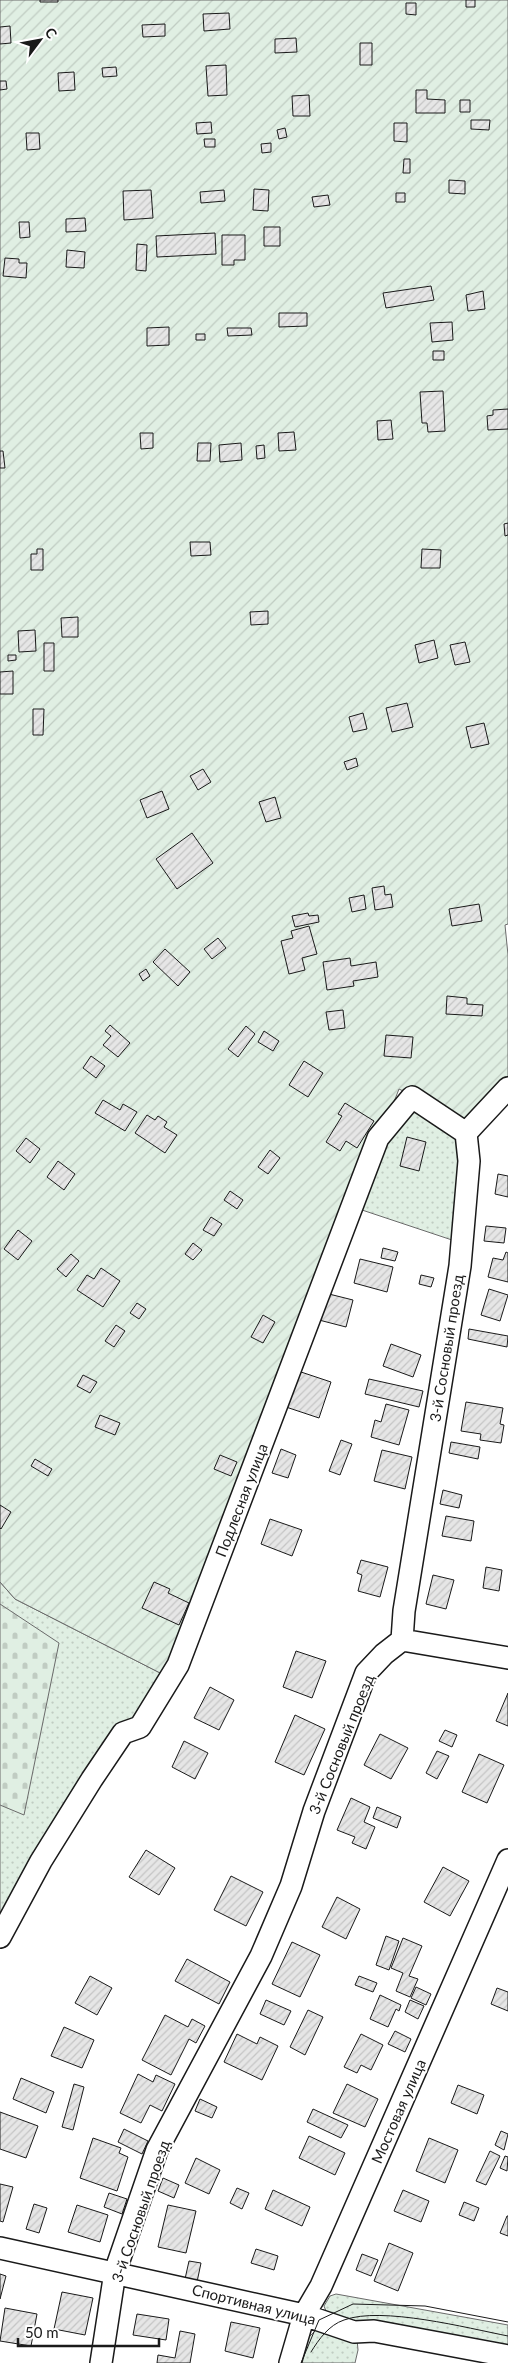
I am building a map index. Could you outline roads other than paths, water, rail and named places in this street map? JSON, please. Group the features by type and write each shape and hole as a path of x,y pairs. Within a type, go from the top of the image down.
{"street":[{"path":"466,1133 508,1088"},
{"name":"Подлесная улица","path":"0,1937 41,1862 122,1733 140,1727 178,1665 378,1138 412,1097 466,1133"},
{"name":"3-й Сосновый проезд","path":"101,2363 115,2272 157,2150 261,1956 291,1886 314,1811 366,1673 384,1654 402,1640 404,1611 460,1266 469,1160 466,1133"},
{"path":"402,1640 508,1658"},
{"name":"Мостовая улица","path":"290,2363 304,2315 321,2286 508,1860"},
{"name":"Спортивная улица","path":"0,2248 304,2315 354,2332 374,2331 508,2356"}],"tram line":[{"path":"301,2363 319,2320 353,2304 425,2306 508,2322"},
{"path":"311,2352 321,2337 334,2325 360,2316 380,2315 425,2320 508,2336"}]}
